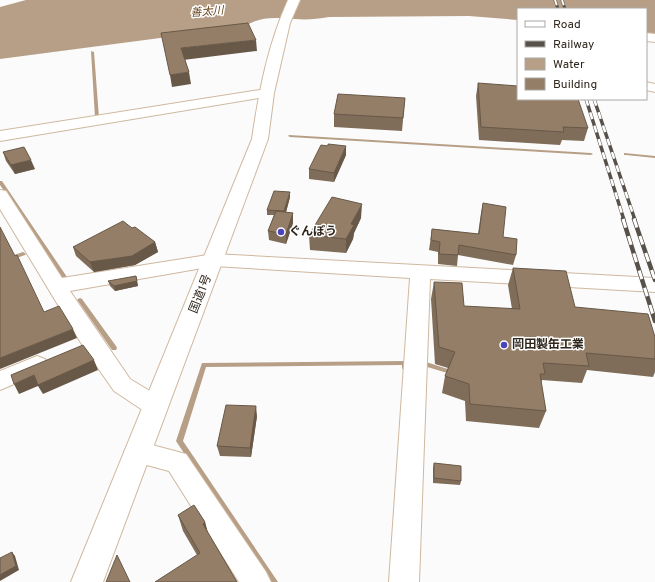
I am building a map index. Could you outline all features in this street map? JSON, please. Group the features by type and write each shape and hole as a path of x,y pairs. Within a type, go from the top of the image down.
{"highway":[{"name":"国道1号","path":"86,582 214,260 260,139 266,93 284,23 294,0"}],"street":[{"path":"0,136 266,93"},
{"path":"0,195 92,342 122,386 155,406"},
{"path":"57,286 214,260 655,285"},
{"path":"404,582 420,272"},
{"path":"0,381 92,342"},
{"path":"137,452 177,462 256,582"}],"water":[{"name":"善太川","path":"26,0 655,0 655,35 647,33 647,8 517,8 517,20 469,16 329,17 316,19 269,18 251,23 244,27 0,59 0,7"}],"building":[{"path":"248,23 256,40 181,48 189,72 170,75 161,33"},
{"path":"478,83 517,86 517,100 578,100 588,128 563,127 564,132 481,127"},
{"path":"338,94 405,98 403,118 334,114"},
{"path":"328,144 346,146 334,173 309,169 321,145 328,146"},
{"path":"24,147 31,160 11,165 3,152"},
{"path":"274,191 290,192 284,211 267,210"},
{"path":"332,197 362,204 351,224 354,225 346,239 309,235"},
{"path":"483,203 506,207 503,237 517,239 516,255 459,245 458,255 439,254 440,242 431,240 432,229 479,234"},
{"path":"276,211 293,213 286,234 268,231"},
{"path":"123,221 132,228 135,227 155,242 132,256 90,262 73,247"},
{"path":"0,227 15,256 17,255 44,312 59,306 73,329 0,358"},
{"path":"513,268 566,271 575,307 648,314 655,337 655,359 586,353 589,366 543,363 545,374 540,374 546,411 470,404 469,384 445,376 455,352 439,347 434,282 462,283 464,306 520,309"},
{"path":"136,276 137,281 114,286 108,281"},
{"path":"83,345 94,360 38,385 34,375 14,384 11,375"},
{"path":"226,405 256,406 250,448 217,446"},
{"path":"434,463 461,466 461,481 434,478"},
{"path":"194,505 205,522 203,524 237,582 155,582 200,553 178,515"},
{"path":"12,552 16,566 0,575 0,558"},
{"path":"117,555 130,582 106,582"}],"waterway":[{"path":"92,52 97,118"},
{"path":"290,136 591,154"},
{"path":"626,154 655,157"},
{"path":"0,182 65,278"},
{"path":"0,262 23,254"},
{"path":"80,300 114,348"},
{"path":"274,582 179,441 204,365 406,363 405,368"},
{"path":"426,364 454,373"}],"railway":[{"path":"555,0 558,8"},
{"path":"562,0 565,8"},
{"path":"586,100 624,220"},
{"path":"594,100 635,220"},
{"path":"623,219 655,321"},
{"path":"634,219 655,280"}],"place":[{"name":"ぐんぽう","path":"281,232"},
{"name":"岡田製缶工業","path":"504,345"}]}
